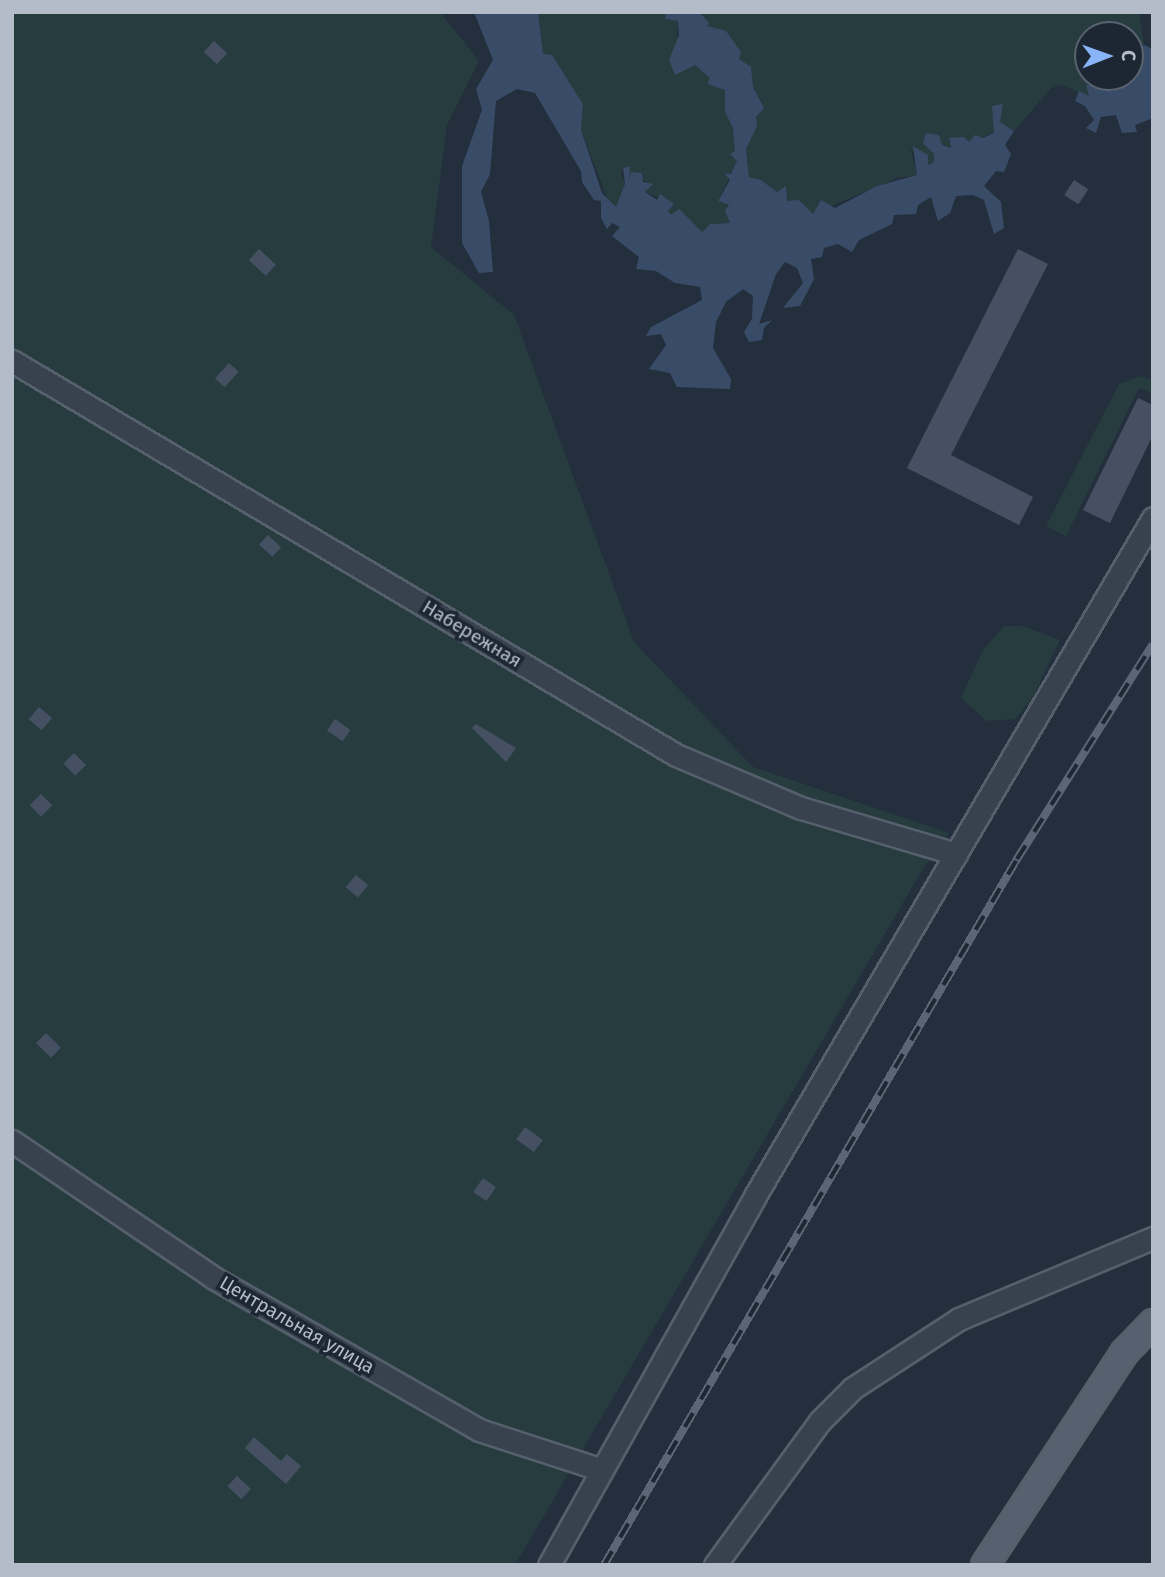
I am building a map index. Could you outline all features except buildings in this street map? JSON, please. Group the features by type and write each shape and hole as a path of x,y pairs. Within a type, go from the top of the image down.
{"main road":[{"path":"985,1565 1124,1353 1153,1323"}],"street":[{"name":"Набережная","path":"12,361 676,755 801,808 956,854"},
{"path":"549,1565 755,1196 1153,518"},
{"name":"Центральная улица","path":"12,1141 214,1278 480,1430 601,1470"},
{"path":"715,1565 820,1421 853,1388 959,1319 1153,1238"}],"green space":[{"path":"12,12 440,12 479,61 447,125 431,247 514,315 634,642 753,767 949,833 924,867 515,1565 12,1565"},
{"path":"538,12 666,12 666,19 678,21 675,74 695,65 711,78 707,84 725,90 725,112 733,128 737,161 718,201 729,206 730,223 710,224 701,232 679,210 671,215 668,211 674,204 645,192 648,183 641,178 645,175 628,181 629,166 623,168 621,175 625,184 619,203 616,208 609,203 581,130 583,104 552,55 543,55"},
{"path":"683,12 1139,12 1140,21 1074,21 1074,90 1062,85 1051,88 1014,131 999,122 993,106 994,133 969,142 949,139 951,148 942,145 934,154 934,162 927,165 910,149 918,175 897,178 813,214 787,201 785,187 777,192 761,180 749,178 746,149 756,117 764,108 753,86 751,68 739,59 741,51"},
{"path":"1076,91 1096,91 1090,97"},
{"path":"1141,376 1153,380 1153,394 1139,388 1066,536 1046,526 1119,384"},
{"path":"1004,626 1023,626 1060,640 1032,699 1015,719 987,721 961,698 983,650"}],"water":[{"path":"474,12 538,12 543,54 552,55 583,104 581,130 602,193 616,207 625,184 623,168 630,166 629,180 631,172 642,173 643,182 653,184 645,192 657,200 660,194 674,204 668,211 671,215 679,209 702,232 710,224 730,223 725,210 729,205 718,201 730,180 725,174 731,174 737,161 730,154 735,151 733,128 725,112 725,90 707,84 710,78 695,65 675,75 669,60 679,35 678,21 665,19 666,12 683,12 701,14 709,23 707,26 726,31 741,52 739,59 751,67 753,87 764,108 756,117 757,126 746,149 749,177 761,180 777,192 786,186 787,201 799,200 813,214 821,200 835,208 877,186 917,175 913,146 928,155 928,165 934,162 934,154 923,143 926,133 939,135 942,145 951,148 949,138 964,137 969,142 975,135 983,138 994,133 992,106 1003,104 1000,122 1014,131 1005,145 1011,154 1004,172 996,171 984,186 1001,202 1004,228 994,234 984,200 973,195 956,196 950,213 938,221 931,197 918,205 916,214 894,215 892,224 859,240 852,252 838,244 824,248 822,257 811,259 814,279 800,306 783,308 803,283 797,268 785,262 776,274 759,324 772,320 764,328 762,340 749,342 744,332 752,319 753,296 743,289 726,302 716,322 713,348 731,379 730,389 677,387 670,373 649,369 666,345 661,334 646,336 651,327 702,300 700,287 675,283 656,271 636,269 639,257 612,236 620,227 612,223 607,229 601,218 601,201 594,200 582,182 581,171 535,93 517,89 496,101 490,174 481,192 489,221 493,272 479,273 462,243 462,166 482,110 476,89 493,60"},
{"path":"1144,45 1153,49 1153,118 1135,125 1137,132 1122,133 1116,115 1101,117 1096,133 1086,128 1094,120 1085,106 1075,101 1079,91 1089,96 1088,91 1144,91"}],"railway":[{"path":"604,1565 1017,859 1153,644"}]}
